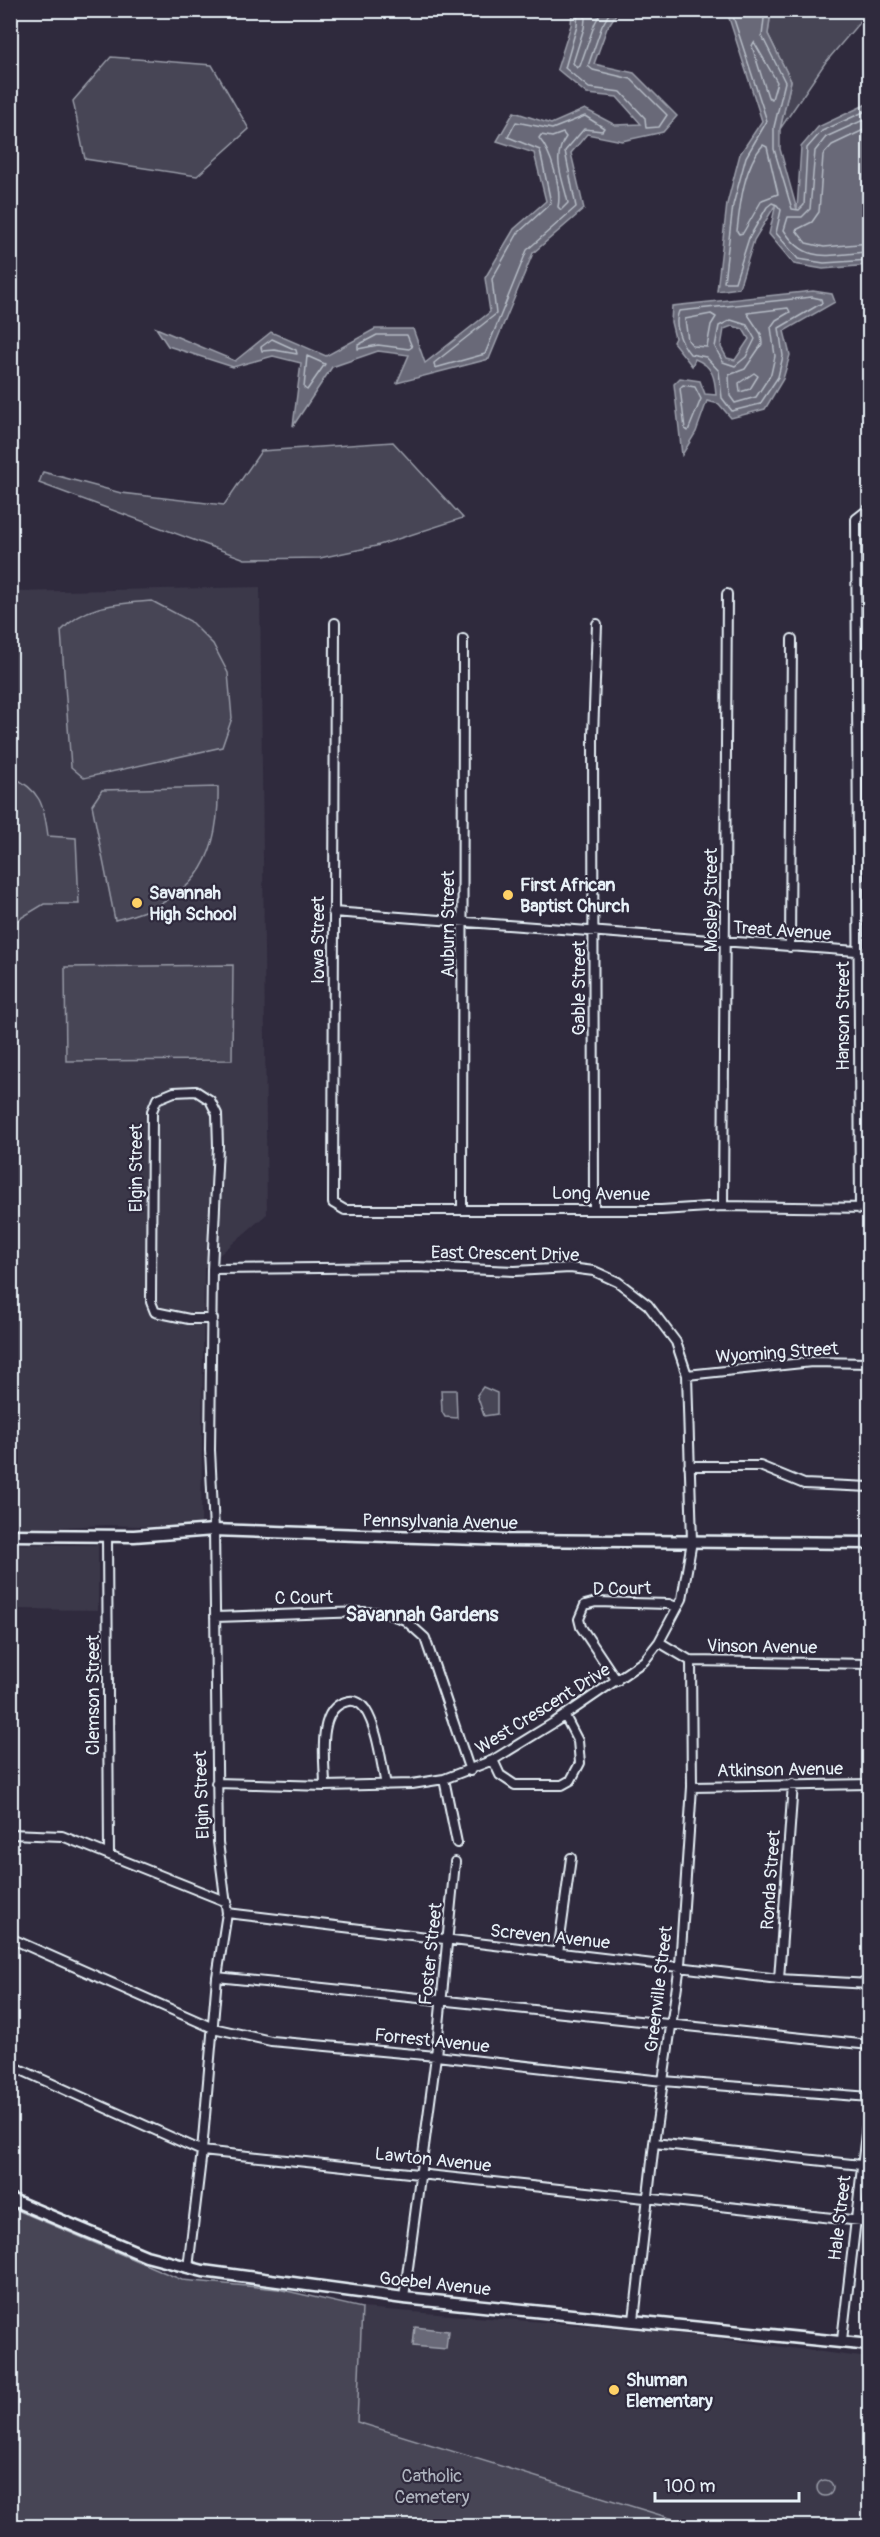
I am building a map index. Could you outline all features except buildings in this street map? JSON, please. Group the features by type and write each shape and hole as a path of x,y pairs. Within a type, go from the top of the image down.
{"street":[{"name":"Hanson Street","path":"860,1209 856,519 870,508"},
{"name":"Mosley Street","path":"723,1206 727,594"},
{"name":"Iowa Street","path":"333,1203 333,678 335,623"},
{"name":"Gable Street","path":"594,1208 593,736 597,624"},
{"name":"Auburn Street","path":"462,1208 463,639"},
{"path":"789,947 792,639"},
{"name":"Treat Avenue","path":"333,912 870,952"},
{"name":"Elgin Street","path":"188,2268 227,1902 218,1842 214,1530 210,1450 213,1319 212,1269 218,1156 217,1114 210,1100 196,1091 174,1092 157,1099 152,1111 151,1302 155,1312 166,1316 213,1319"},
{"name":"Long Avenue","path":"333,1203 345,1210 462,1208 661,1210 723,1206 870,1208"},
{"name":"East Crescent Drive","path":"212,1269 416,1266 594,1271 618,1282 648,1305 676,1342 687,1375 692,1541"},
{"name":"Wyoming Street","path":"687,1375 812,1362 870,1363"},
{"path":"689,1466 760,1466 804,1484 870,1487"},
{"name":"Pennsylvania Avenue","path":"10,1535 107,1536 214,1530 361,1538 870,1543"},
{"name":"Clemson Street","path":"107,1536 109,1853"},
{"name":"West Crescent Drive","path":"216,1783 386,1785 444,1779 470,1771 493,1760 565,1716 644,1660 660,1642 683,1592 692,1541"},
{"name":"D Court","path":"617,1681 581,1627 579,1619 585,1605 596,1602 658,1604 676,1607"},
{"name":"C Court","path":"215,1617 363,1612 386,1613 405,1620 425,1638 470,1771"},
{"name":"Vinson Avenue","path":"660,1642 691,1660 870,1664"},
{"name":"Greenville Street","path":"634,2320 654,2144 680,1965 692,1787 691,1660"},
{"path":"325,1786 326,1721 336,1705 353,1700 366,1710 386,1785"},
{"path":"493,1760 500,1775 515,1785 562,1785 571,1780 580,1763 578,1741 565,1716"},
{"path":"444,1779 457,1843"},
{"name":"Ronda Street","path":"779,1979 793,1784"},
{"name":"Atkinson Avenue","path":"692,1787 870,1784"},
{"path":"10,1834 62,1836 227,1902"},
{"path":"558,1953 572,1858"},
{"name":"Foster Street","path":"404,2298 436,2056 454,1862"},
{"name":"Screven Avenue","path":"227,1913 448,1941 680,1965 779,1979 870,1984"},
{"name":"Forrest Avenue","path":"10,1938 213,2028 271,2041 436,2056 663,2081 870,2098"},
{"path":"218,1977 870,2045"},
{"name":"Lawton Avenue","path":"10,2065 202,2151 870,2222"},
{"name":"Hale Street","path":"842,2340 870,2098"},
{"path":"654,2144 861,2165"},
{"name":"Goebel Avenue","path":"10,2199 146,2256 188,2268 404,2298 870,2344"}],"shaded area":[{"name":"Savannah High School","path":"260,587 267,1214 204,1268 201,1528 107,1525 11,1529 10,592"},
{"path":"11,1544 98,1545 98,1610 11,1609"},
{"name":"Shuman Elementary","path":"362,2308 656,2331 869,2358 869,2526 696,2526 356,2422"}],"green space":[{"path":"771,11 869,11 825,63 780,129 791,81 768,34"},
{"path":"111,57 212,65 249,129 197,176 85,159 73,101"},
{"path":"393,442 463,518 376,546 320,558 245,559 39,483 43,472 121,493 224,505 261,451"},
{"path":"152,601 190,621 213,644 228,673 232,718 222,747 84,778 71,767 61,631 81,615 92,610"},
{"path":"11,776 21,781 39,799 45,815 48,836 76,838 79,904 44,904 11,924"},
{"path":"218,787 213,838 206,859 196,876 182,891 163,903 115,920 92,805 102,790"},
{"path":"233,965 232,1060 66,1061 65,967"},
{"path":"483,1387 497,1393 497,1414 484,1416 477,1395"},
{"path":"441,1390 456,1390 457,1418 445,1417 442,1412"},
{"name":"Catholic Cemetery","path":"10,2207 182,2280 278,2289 362,2308 357,2422 696,2526 11,2526"},
{"path":"825,2480 833,2488 825,2496 817,2488"}],"water":[{"path":"572,11 618,11 607,28 594,64 634,73 677,116 663,132 622,141 587,134 571,153 584,209 533,253 489,359 397,383 409,355 378,351 332,367 293,426 301,363 273,356 233,367 168,346 156,328 235,361 271,332 326,356 375,329 413,329 425,363 490,312 485,278 514,229 546,201 534,153 497,141 514,112 551,124 585,109 615,125 641,124 617,97 587,94 557,69 571,25"},
{"path":"676,11 771,11 768,34 791,81 780,129 780,149 797,210 801,147 818,127 869,103 869,265 823,269 794,264 769,234 776,204 754,240 739,288 717,291 727,204 740,154 762,121 728,15"},
{"path":"813,291 832,294 835,302 784,331 790,355 783,379 765,409 731,418 719,404 707,401 696,432 682,455 674,384 680,378 700,381 705,394 716,395 714,378 706,365 695,359 692,366 673,342 675,338 671,322 672,306","holes":["732,326 743,329 749,339 735,360 727,358 721,347 724,329"]},
{"path":"415,2327 448,2331 446,2349 413,2346"}],"place":[{"name":"First African Baptist Church","path":"508,895"},
{"name":"Savannah High School","path":"137,903"},
{"name":"Shuman Elementary","path":"614,2390"}],"district":[{"name":"Savannah Gardens","path":"422,1614"}]}
